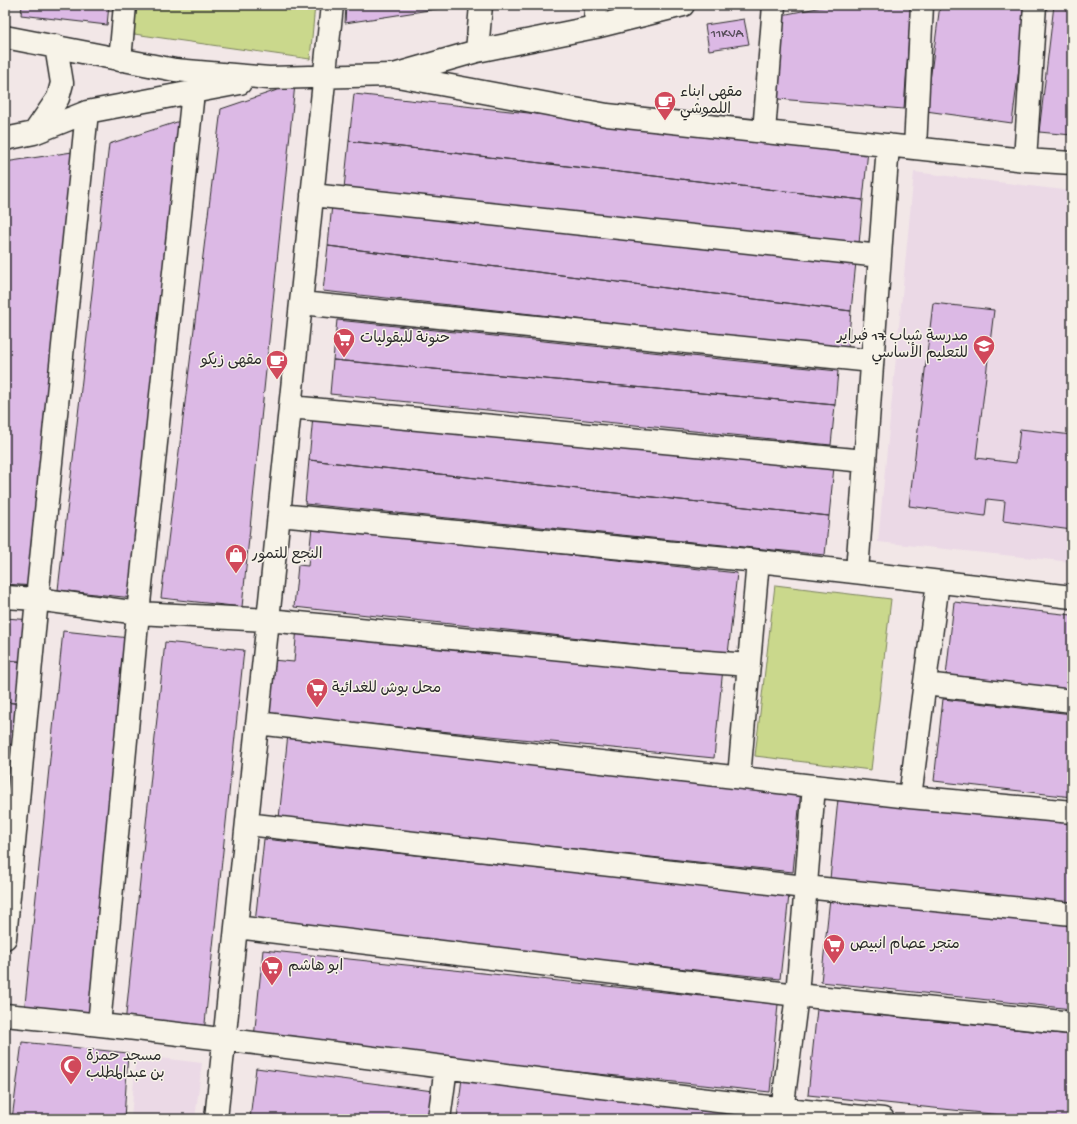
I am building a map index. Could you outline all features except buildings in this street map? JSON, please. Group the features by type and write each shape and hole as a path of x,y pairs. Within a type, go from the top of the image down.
{"street":[{"path":"120,60 125,5"},
{"path":"216,1119 332,5"},
{"path":"478,51 481,5"},
{"path":"594,27 596,5"},
{"path":"392,75 478,51 594,27 683,5"},
{"path":"764,132 774,5"},
{"path":"915,148 922,5"},
{"path":"1025,160 1035,5"},
{"path":"5,37 175,70 269,78 392,75 607,115 1025,160 1072,163"},
{"path":"34,133 58,98 62,83 56,46"},
{"path":"5,139 34,133 87,112 269,78"},
{"path":"99,1025 138,613 193,92"},
{"path":"5,938 37,599 87,112"},
{"path":"857,572 888,145"},
{"path":"312,195 880,256"},
{"path":"301,303 872,361"},
{"path":"290,407 865,462"},
{"path":"279,515 758,561 1072,597"},
{"path":"739,777 758,561"},
{"path":"910,797 938,582"},
{"path":"5,597 37,599 138,613 268,620 654,658 748,664"},
{"path":"925,684 1072,701"},
{"path":"257,723 910,797 1072,812"},
{"path":"782,1114 797,995 814,786"},
{"path":"247,824 805,887 1072,914"},
{"path":"236,927 797,995 1072,1023"},
{"path":"5,1015 446,1067 782,1114 883,1119"},
{"path":"439,1119 446,1067"}],"shaded area":[{"name":"مدرسة شباب 17 فبراير للتعليم الأساسي","path":"914,172 1072,191 1072,562 878,542"},
{"path":"136,1055 202,1063 195,1119 131,1119"}],"green space":[{"path":"136,5 315,5 310,59 134,34"},
{"path":"775,585 891,599 871,770 755,756"}],"place":[{"name":"مقهى ابناء اللموشي","path":"665,122"},
{"name":"حنونة للبقوليات","path":"344,358"},
{"name":"مدرسة شباب 17 فبراير للتعليم الأساسي","path":"984,366"},
{"name":"مقهى زيكو","path":"277,380"},
{"name":"النجع للتمور","path":"236,574"},
{"name":"محل بوش للغدائية","path":"317,708"},
{"name":"متجر عصام انبيص","path":"834,964"},
{"name":"ابو هاشم","path":"272,986"},
{"name":"مسجد حمزة بن عبدالمطلب","path":"71,1086"}]}
